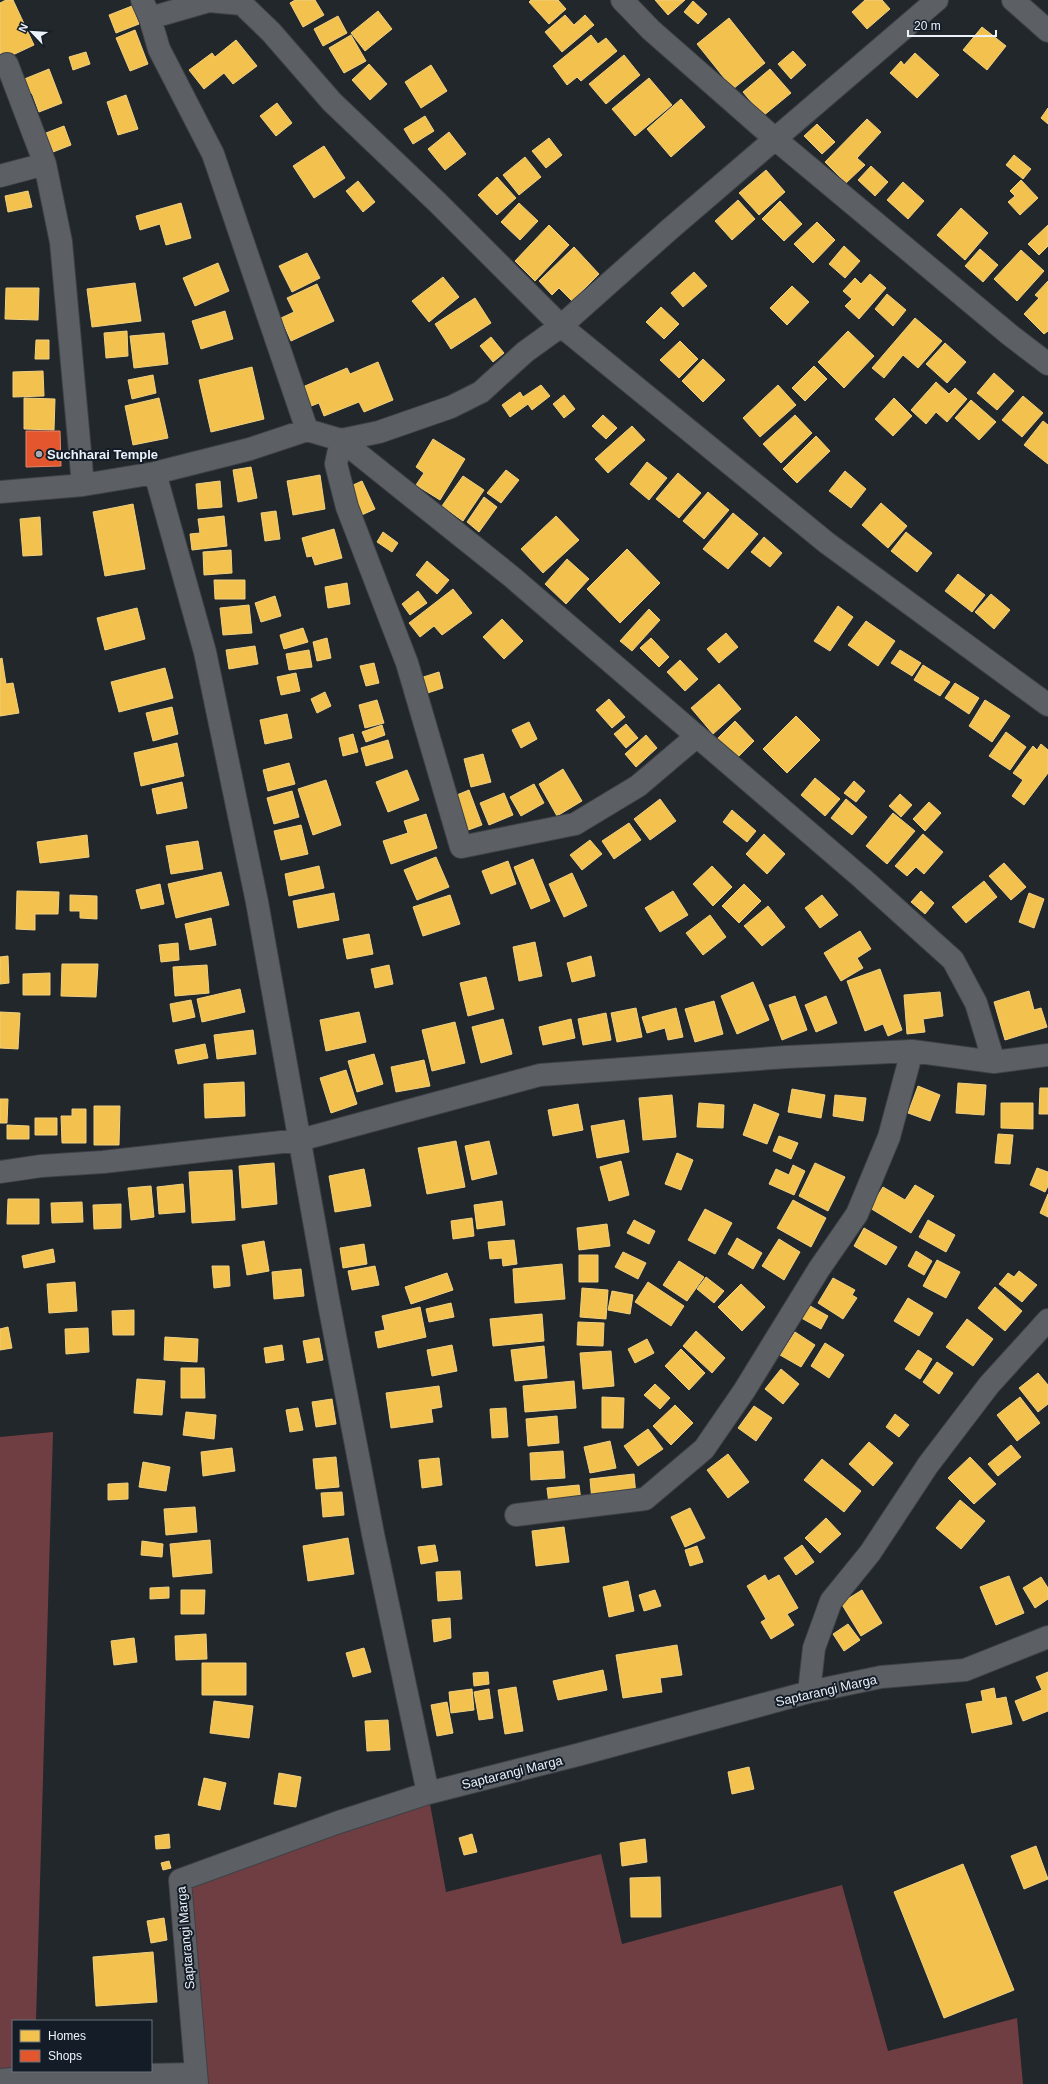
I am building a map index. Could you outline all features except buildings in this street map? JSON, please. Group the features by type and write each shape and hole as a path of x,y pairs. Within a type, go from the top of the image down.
{"street":[{"path":"622,0 651,30 774,138 1010,335 1048,364"},
{"path":"341,440 379,432 451,407 481,392 525,352 562,326 774,138 937,0"},
{"path":"1013,0 1048,31"},
{"path":"307,430 213,154 159,49 146,9 210,1 242,4 271,32 332,102 437,202 562,326 828,543 1048,705"},
{"path":"7,64 46,164 61,242 83,485"},
{"path":"0,176 46,164"},
{"path":"0,492 83,485 155,473 250,449 307,430 341,440 512,576 953,960 976,1003 994,1062"},
{"path":"341,440 336,464 347,507 407,663 461,847 575,824 638,786 697,736"},
{"path":"155,473 205,652 257,902 326,1292 369,1510 428,1793"},
{"path":"516,1515 645,1499 704,1450 744,1391 819,1269 857,1214 889,1136 912,1051"},
{"path":"0,1172 41,1166 103,1162 300,1140 540,1075 779,1058 912,1051 994,1062 1048,1055"},
{"path":"810,1692 814,1648 831,1601 870,1552 928,1465 989,1385 1048,1320"},
{"name":"Saptarangi Marga","path":"196,2079 180,1880 336,1823 428,1793 581,1754 810,1692 881,1676 965,1670 1048,1637"},
{"path":"0,2080 34,2077 196,2079"}],"shaded area":[{"path":"53,1432 36,2020 12,2020 12,2072 196,2074 180,1880 428,1793 446,1892 601,1854 622,1944 842,1885 888,2051 1017,2018 1023,2084 0,2084 0,1437"}],"place":[{"name":"Suchharai Temple","path":"39,454"}]}
